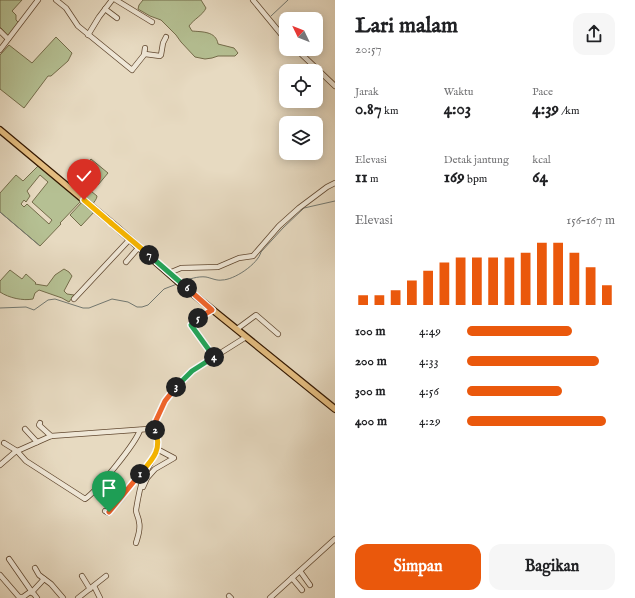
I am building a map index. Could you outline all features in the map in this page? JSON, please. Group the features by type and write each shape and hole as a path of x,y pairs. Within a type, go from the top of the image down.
{"main road":[{"path":"0,130 130,238 212,310 335,409"}],"street":[{"path":"0,50 38,0"},
{"path":"56,0 66,8 78,26 132,70 145,54 145,48"},
{"path":"88,35 112,0"},
{"path":"116,0 152,22"},
{"path":"254,0 279,31"},
{"path":"105,9 117,18"},
{"path":"0,31 8,39"},
{"path":"145,54 160,56 166,37"},
{"path":"303,56 335,86"},
{"path":"170,273 181,268 218,267 239,258 253,256 279,226 299,208 327,187 335,183"},
{"path":"74,299 130,238"},
{"path":"126,262 139,247"},
{"path":"212,310 198,318 191,325 214,357"},
{"path":"237,329 256,315 278,334"},
{"path":"0,465 7,458 17,452 51,436 140,430 153,427 170,393 192,371 246,337"},
{"path":"40,423 39,426 51,436"},
{"path":"136,543 140,527 136,510 143,480 153,460 158,442 156,432 153,427"},
{"path":"25,429 37,442"},
{"path":"4,443 17,452 26,461 85,499 111,472 133,445 140,430"},
{"path":"141,492 147,478 155,469 174,458 156,449"},
{"path":"105,511 109,512 153,460"},
{"path":"270,598 335,538"},
{"path":"9,560 37,598"},
{"path":"34,568 63,598"},
{"path":"300,571 310,585"},
{"path":"0,575 19,597 32,592 44,579"},
{"path":"82,576 100,598"},
{"path":"78,598 106,576"},
{"path":"292,578 302,590"},
{"path":"297,584 305,578"}],"green space":[{"path":"0,0 22,0 12,11 16,15 16,20 19,23 8,36 0,27"},
{"path":"143,0 201,0 206,8 203,13 189,26 192,31 212,34 217,40 218,44 234,48 238,53 235,56 218,56 205,59 195,57 161,20 138,9"},
{"path":"56,37 72,53 68,61 51,76 48,76 24,108 0,89 0,55 9,45 32,63"},
{"path":"91,159 108,173 98,185 81,171"},
{"path":"39,165 81,201 40,246 0,212 0,193 16,175 23,181","holes":["40,175 48,182 32,202 52,220 49,224 27,204 24,207 21,204 24,200 26,202 30,196 27,191"]},
{"path":"71,187 86,187 97,196 92,205"},
{"path":"83,201 95,211 81,226 70,215"},
{"path":"64,269 72,276 64,291 67,294 74,295 69,302 39,290 35,293 33,299 29,300 12,297 0,292 0,281 10,270 22,279 26,274 36,283 35,284 47,286 55,275"}],"waterway":[{"path":"271,16 288,0"},
{"path":"182,282 200,277 222,280 239,274 251,266 259,257 261,252 304,208 335,201"},
{"path":"0,212 39,245"},
{"path":"0,308 26,307 34,310 48,300 55,299 83,308 89,308 112,299 128,302 137,307 142,307 148,305 164,289 177,284"}],"route":[{"path":"84,200 212,310 191,323 191,325 214,357 192,371 170,393 159,412 153,427 156,432 158,442 153,460 109,512"}]}
